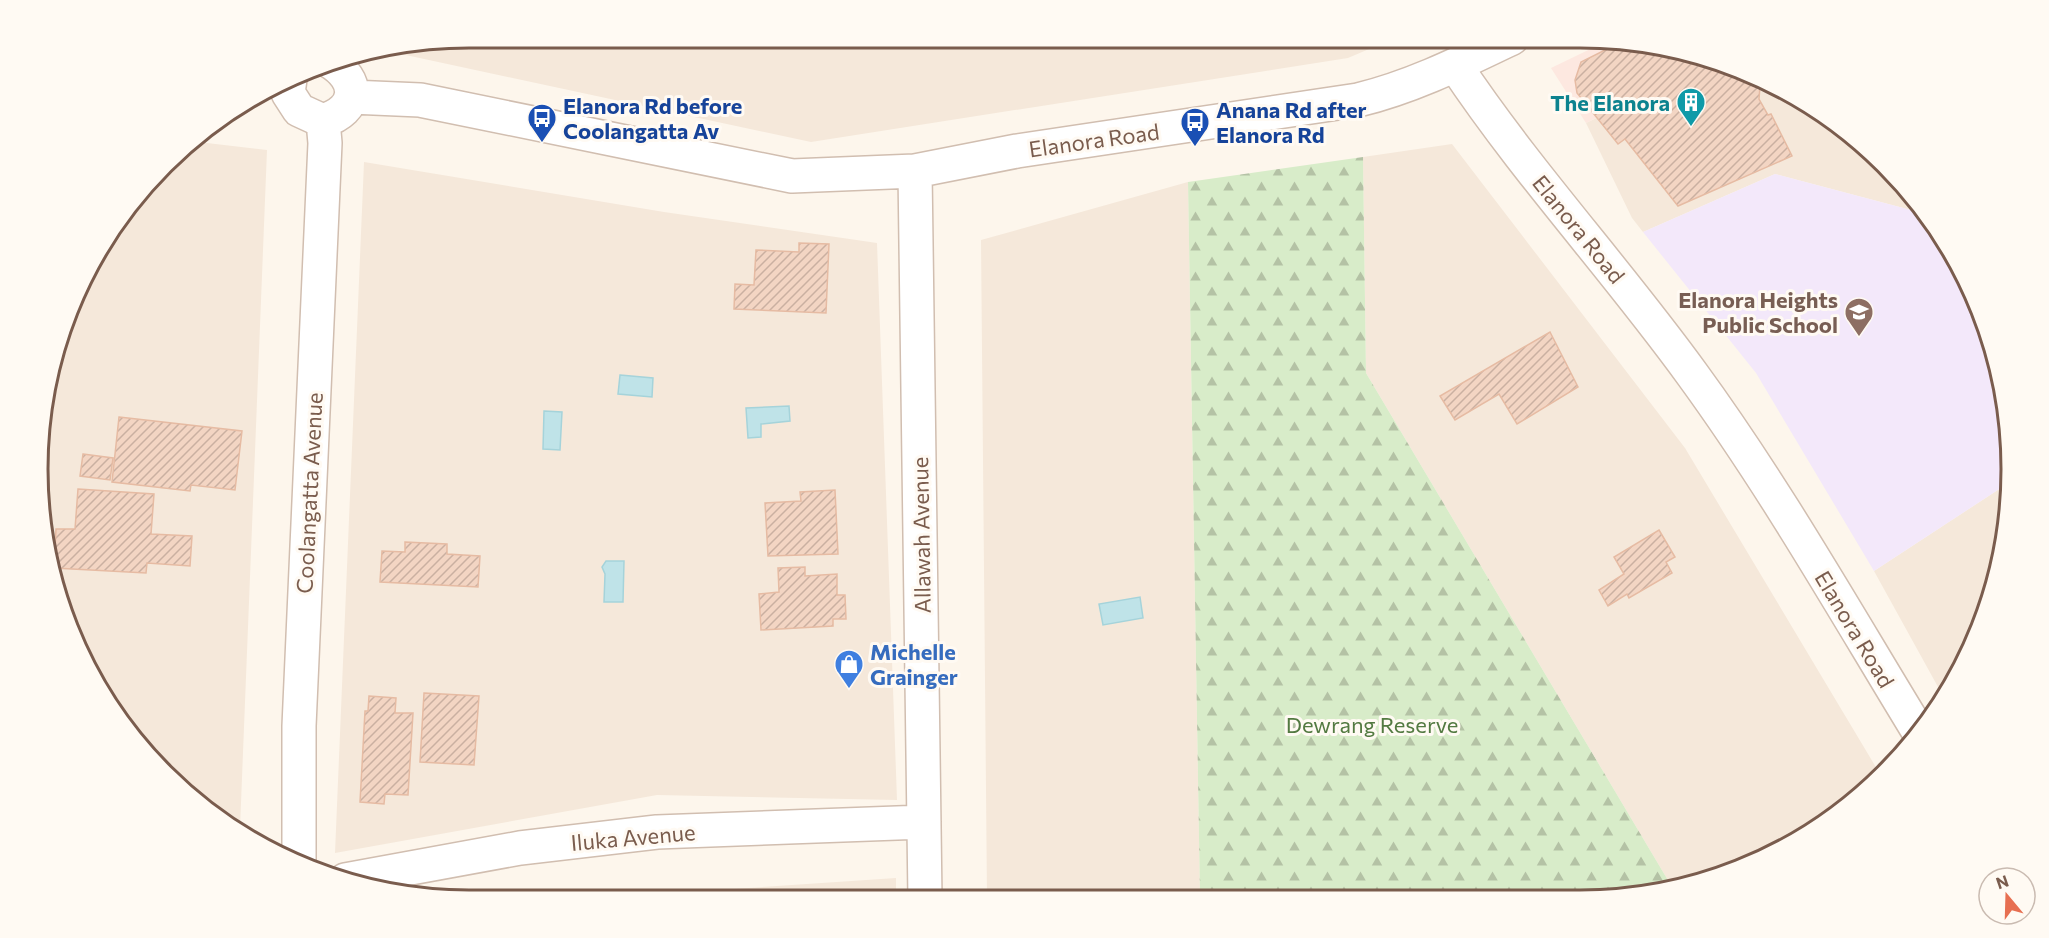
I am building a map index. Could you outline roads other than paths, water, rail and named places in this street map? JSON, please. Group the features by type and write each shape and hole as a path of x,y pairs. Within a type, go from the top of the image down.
{"street":[{"path":"1455,65 1491,48"},
{"name":"Elanora Road","path":"351,98 420,100 792,176 915,171 1017,151 1358,100 1384,93 1455,65 1478,99 1622,282 1764,477 1914,725"},
{"path":"288,89 299,110 323,121 337,117 346,109 351,98 351,87 346,75 338,69"},
{"name":"Coolangatta Avenue","path":"299,854 299,726 325,143 323,121"},
{"name":"Allawah Avenue","path":"915,171 926,890"},
{"name":"Iluka Avenue","path":"363,877 520,848 657,832 924,822"}],"water":[{"path":"620,375 653,378 652,397 618,394"},
{"path":"789,406 790,421 761,424 761,437 748,438 746,408"},
{"path":"544,411 562,412 560,450 543,449"},
{"path":"606,561 624,561 623,602 604,602 605,574 602,567"},
{"path":"1140,597 1143,618 1103,625 1099,604"}],"place":[{"name":"The Elanora","path":"1691,128"},
{"name":"Elanora Rd before Coolangatta Av","path":"542,144"},
{"name":"Anana Rd after Elanora Rd","path":"1195,148"},
{"name":"Elanora Heights Public School","path":"1859,338"},
{"name":"Michelle Grainger","path":"849,690"}],"park label":[{"name":"Dewrang Reserve","path":"1372,724"}]}
